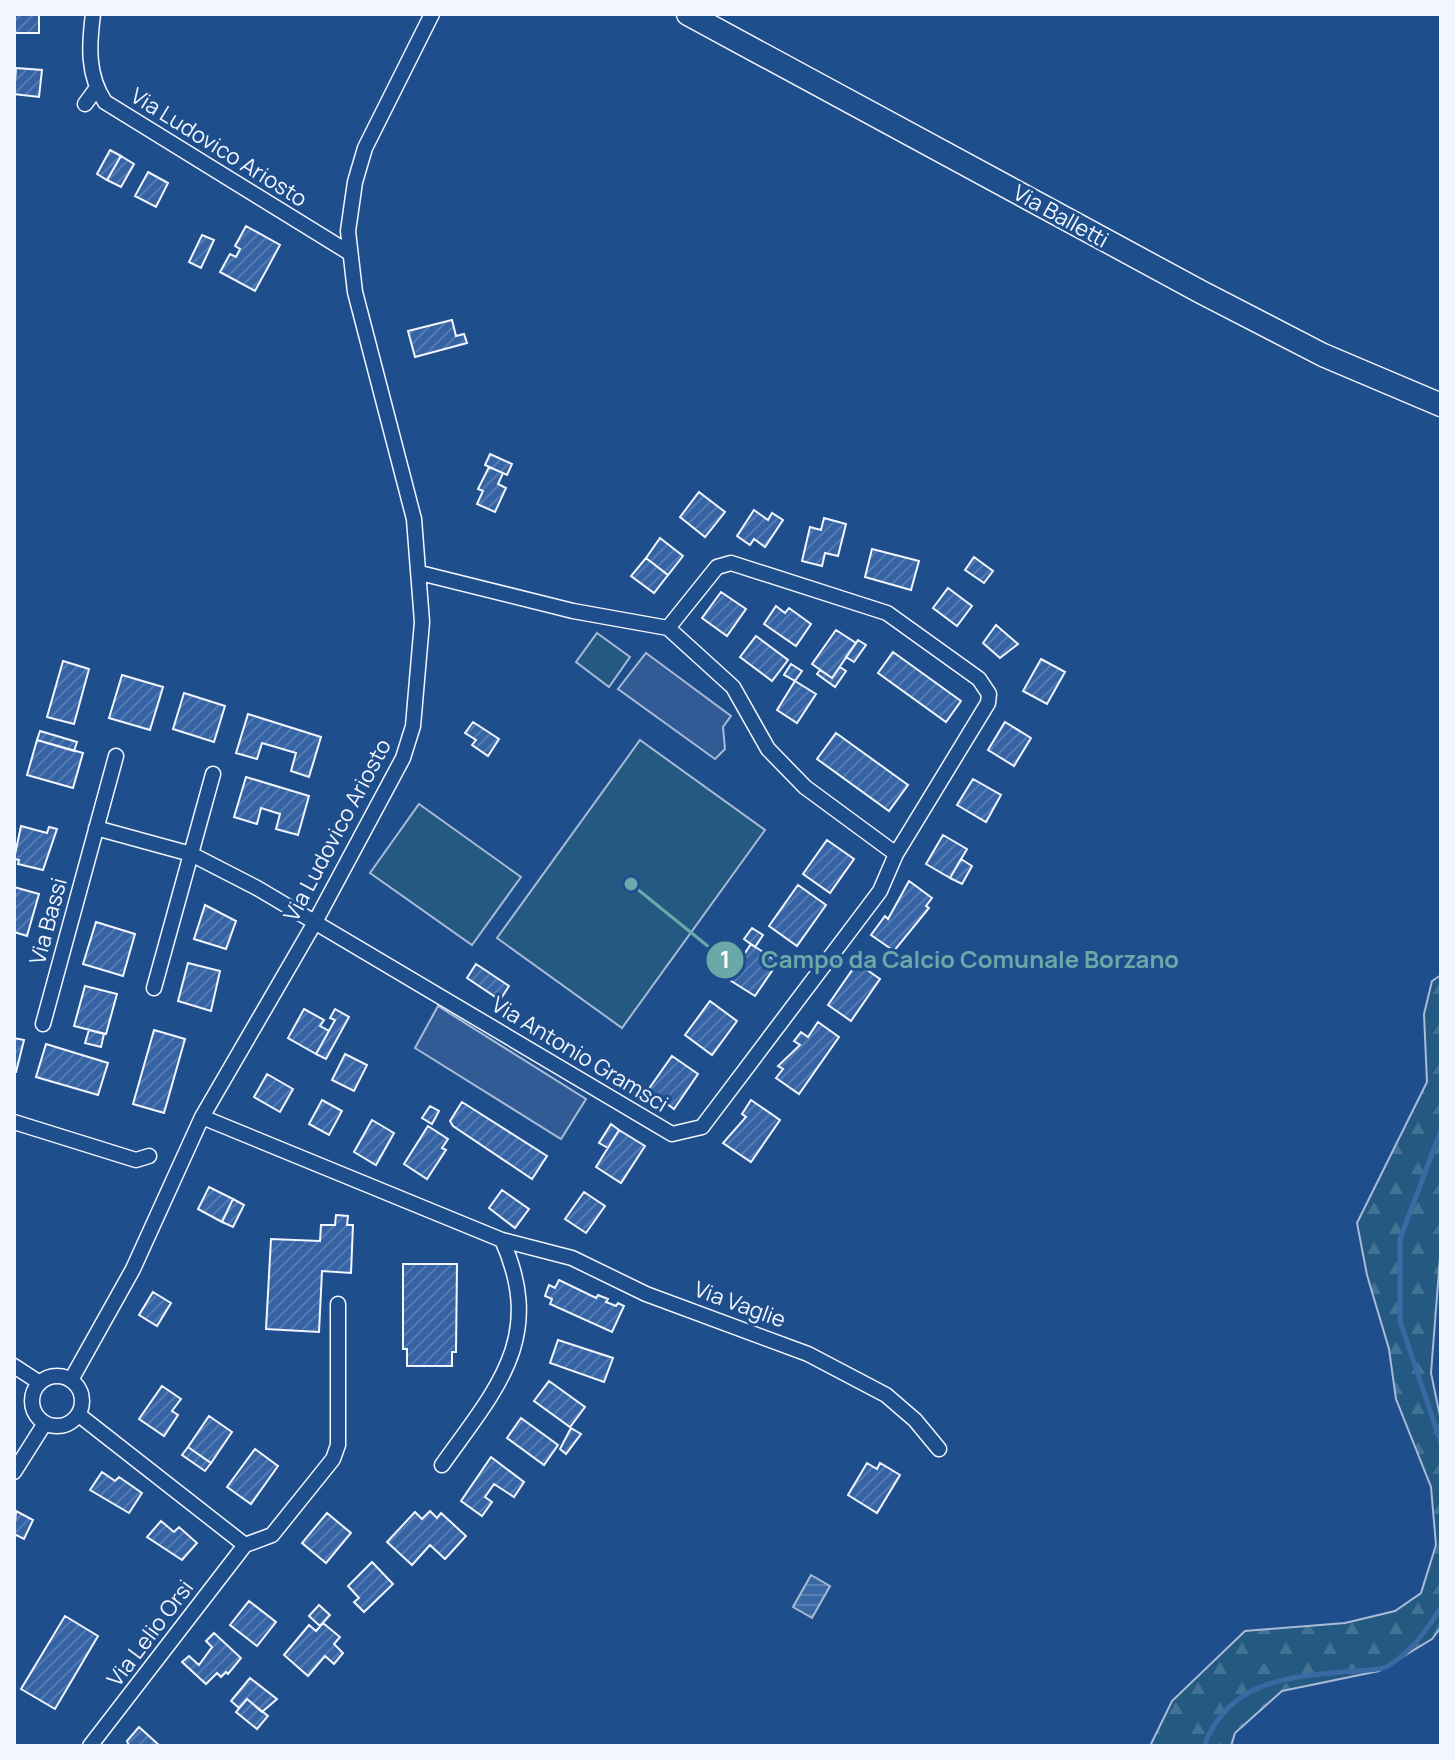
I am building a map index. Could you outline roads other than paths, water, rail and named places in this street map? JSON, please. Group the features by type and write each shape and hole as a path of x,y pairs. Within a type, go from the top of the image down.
{"main road":[{"name":"Via Balletti","path":"688,14 1228,306 1323,355 1441,405"}],"street":[{"path":"85,104 96,89 89,42 93,14"},
{"name":"Via Ludovico Ariosto","path":"71,1380 133,1269 202,1117 314,924 403,758 413,726 422,622 414,519 355,292 348,252 350,212 365,148 432,14"},
{"name":"Via Ludovico Ariosto","path":"96,89 105,102 125,117 348,252"},
{"name":"Via Antonio Gramsci","path":"314,924 638,1117 672,1134 692,1132 712,1117 880,891 896,854 988,703 989,694 979,679 887,613 731,563 717,567 668,628"},
{"path":"420,573 573,611 668,628 733,687 768,749 805,787 896,854"},
{"name":"Via Bassi","path":"43,1024 116,756"},
{"path":"154,988 213,774"},
{"path":"96,828 191,854 257,888 314,924"},
{"name":"Via Vaglie","path":"202,1117 502,1240 572,1258 646,1294 766,1336 851,1374 886,1395 915,1420 939,1449"},
{"path":"14,1122 136,1160 149,1156"},
{"path":"442,1465 496,1387 518,1337 520,1300 502,1240"},
{"name":"Via Lelio Orsi","path":"90,1746 245,1545 272,1535 333,1459 338,1445 338,1304"},
{"path":"14,1366 40,1383"},
{"path":"55,1376 71,1380 83,1399 79,1415 67,1425 45,1423 32,1404 40,1383 55,1376"},
{"path":"79,1415 245,1545"},
{"path":"14,1472 45,1423"}],"waterway":[{"path":"1441,1130 1400,1239 1400,1321 1441,1443"},
{"path":"1204,1746 1215,1724 1230,1706 1265,1685 1285,1679 1376,1670 1388,1666 1418,1640 1441,1607"}],"place":[{"name":"Campo da Calcio Comunale Borzano","path":"631,884"}]}
